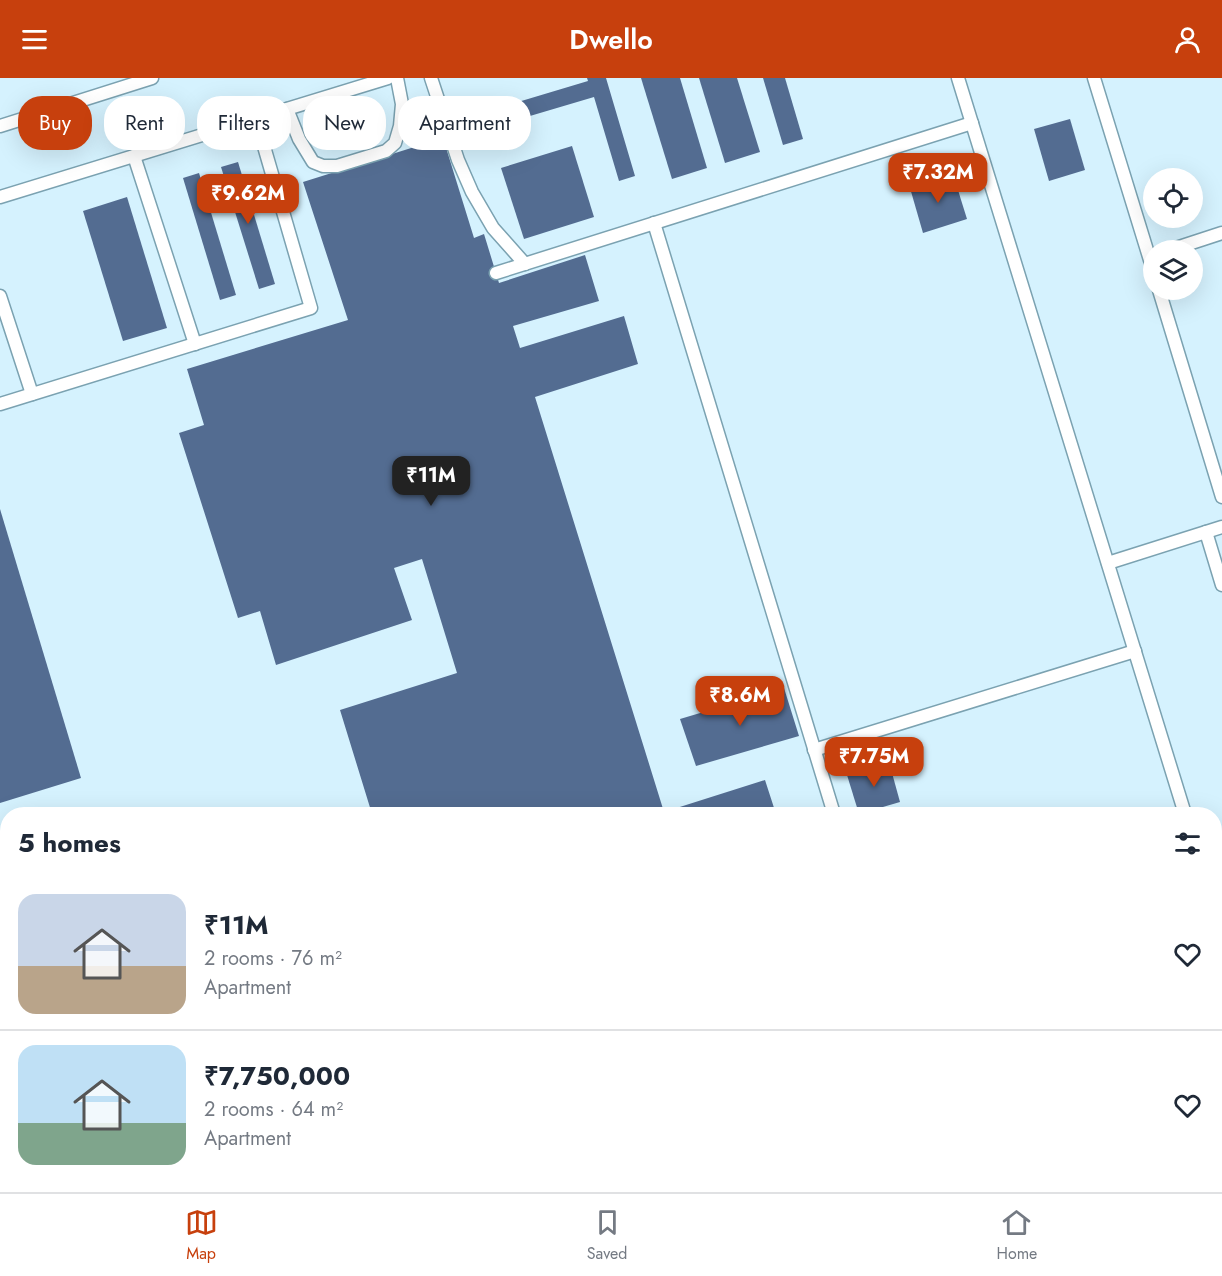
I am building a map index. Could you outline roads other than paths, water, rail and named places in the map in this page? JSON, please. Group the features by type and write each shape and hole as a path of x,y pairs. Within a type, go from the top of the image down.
{"lane":[{"path":"0,126 152,78"},
{"path":"291,108 388,78"},
{"path":"291,119 299,139 313,162 323,166 337,166 386,151 395,143 400,126 402,104 397,78"},
{"path":"431,78 458,160 472,192 493,228 525,264"},
{"path":"958,78 1183,807"},
{"path":"1094,78 1146,240"},
{"path":"496,273 972,123"},
{"path":"0,197 197,137"},
{"path":"0,404 311,308 265,150"},
{"path":"134,156 195,344"},
{"path":"654,223 832,807"},
{"path":"1201,240 1222,233"},
{"path":"0,299 32,394"},
{"path":"1162,300 1222,497"},
{"path":"1107,564 1222,527"},
{"path":"1206,532 1222,585"},
{"path":"814,750 1135,651"}]}
